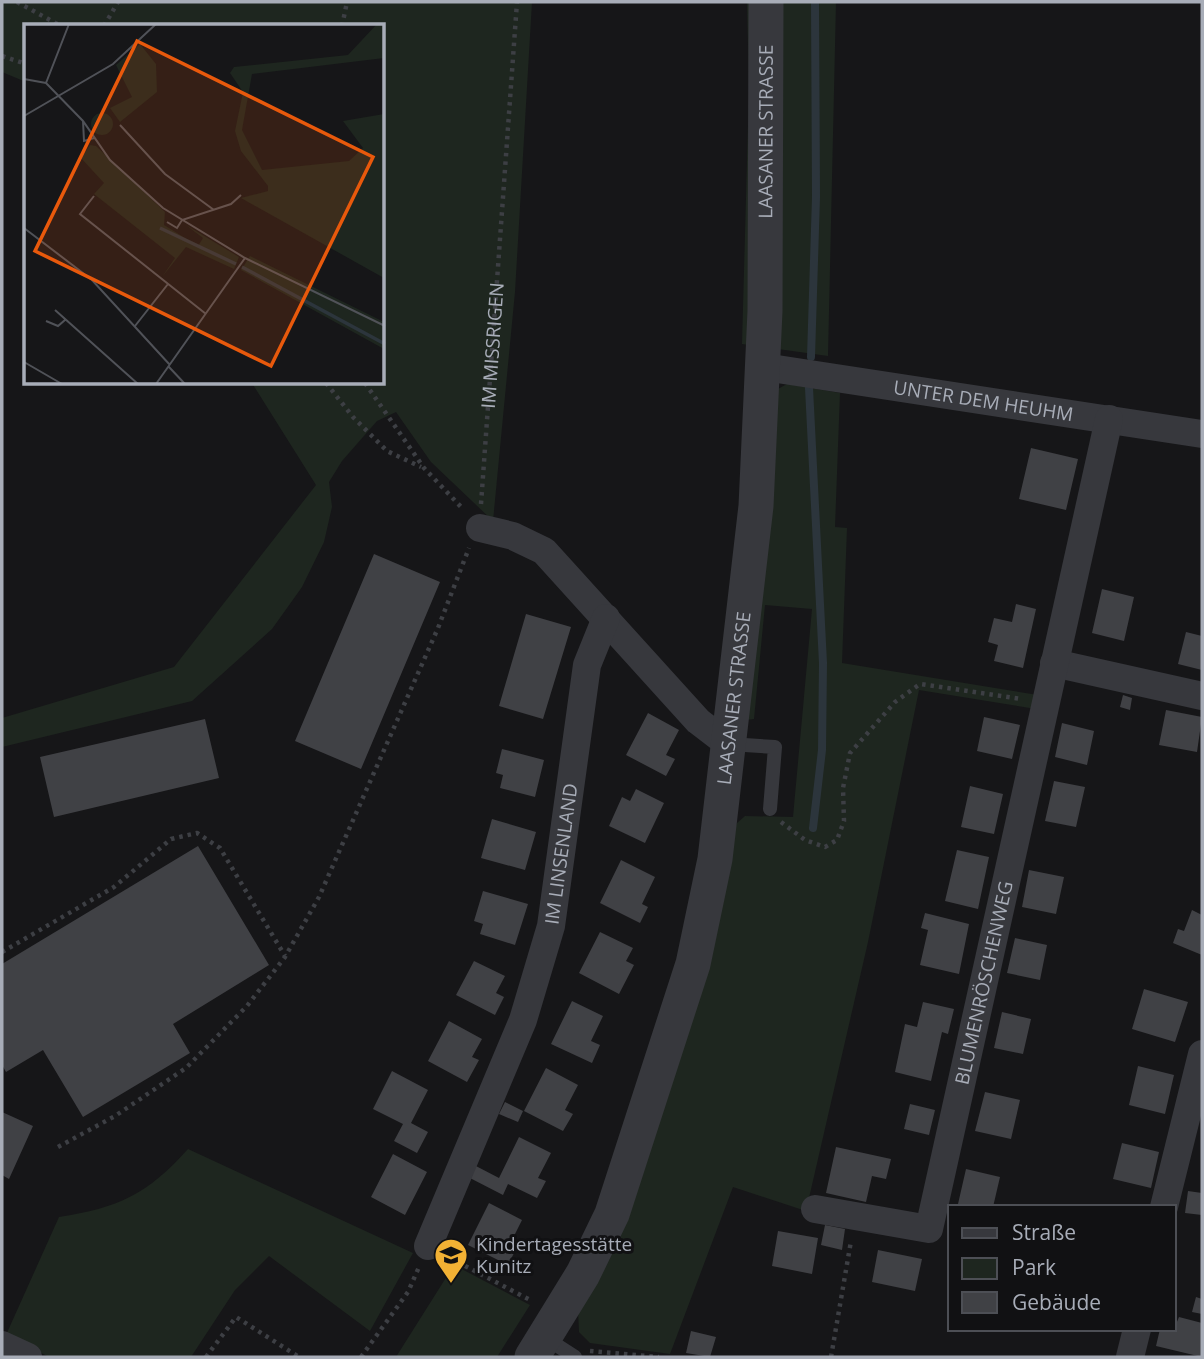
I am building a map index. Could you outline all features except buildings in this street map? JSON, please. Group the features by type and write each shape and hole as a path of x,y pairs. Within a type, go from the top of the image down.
{"street":[{"name":"LAASANER STRASSE","path":"556,1351 583,1274 612,1214 693,964 715,859 756,506 764,367 768,159 766,2"},
{"name":"UNTER DEM HEUHM","path":"764,367 1202,434"},
{"name":"BLUMENRÖSCHENWEG","path":"815,1209 929,1229 1108,419"},
{"path":"480,528 513,536 544,551 698,721 728,744"},
{"name":"IM LINSENLAND","path":"428,1246 523,1020 547,937 587,665 606,618"},
{"path":"1054,663 1202,696"},
{"path":"1164,1205 1202,1054"},
{"path":"1130,1357 1136,1331"},
{"path":"2,1345 28,1357"}],"lane":[{"path":"728,744 775,747 770,808"}],"path":[{"path":"17,2 57,24"},
{"path":"105,24 118,2"},
{"path":"342,24 347,2"},
{"name":"IM MISSRIGEN","path":"480,528 517,2"},
{"path":"2,56 24,63"},
{"path":"328,385 352,417 387,451 424,468"},
{"path":"366,385 424,468 480,528"},
{"path":"58,1147 115,1116 186,1068 247,1006 285,957 319,897 438,628 465,556"},
{"path":"770,808 781,823 804,840 824,847 837,840 844,821 843,788 850,753 895,702 920,684 1046,703"},
{"path":"2,952 114,887 171,839 197,833 220,848 285,957"},
{"path":"831,1357 856,1218"},
{"path":"361,1357 408,1292 428,1246 535,1303"},
{"path":"206,1357 236,1317 299,1357"},
{"path":"556,1351 595,1350 659,1357"}],"green space":[{"path":"2,2 532,2 515,292 493,521 431,462 396,412 377,421 342,461 329,482 332,507 324,542 302,587 272,629 192,701 2,747 2,718 174,667 316,485 253,385 385,385 385,24 24,24 24,81 2,72"},
{"path":"747,2 836,2 828,356 742,344 749,88"},
{"path":"787,384 840,393 835,527 847,528 842,663 1038,695 1036,709 919,690 868,942 806,1211 733,1187 670,1354 590,1343 579,1332 578,1310 730,839 737,823 745,816 793,817 812,609 765,605 754,719 746,720 778,389"},
{"path":"188,1149 413,1253 370,1331 269,1256 235,1290 191,1357 49,1357 6,1335 59,1217 98,1209 131,1196 159,1177"},
{"name":"Kindertagesstätte Kunitz","path":"454,1265 530,1305 497,1357 396,1357"}],"waterway":[{"path":"811,357 816,197 815,2"},
{"path":"809,388 823,663 822,750 813,828"}],"place":[{"name":"Kindertagesstätte Kunitz","path":"451,1285"}]}
